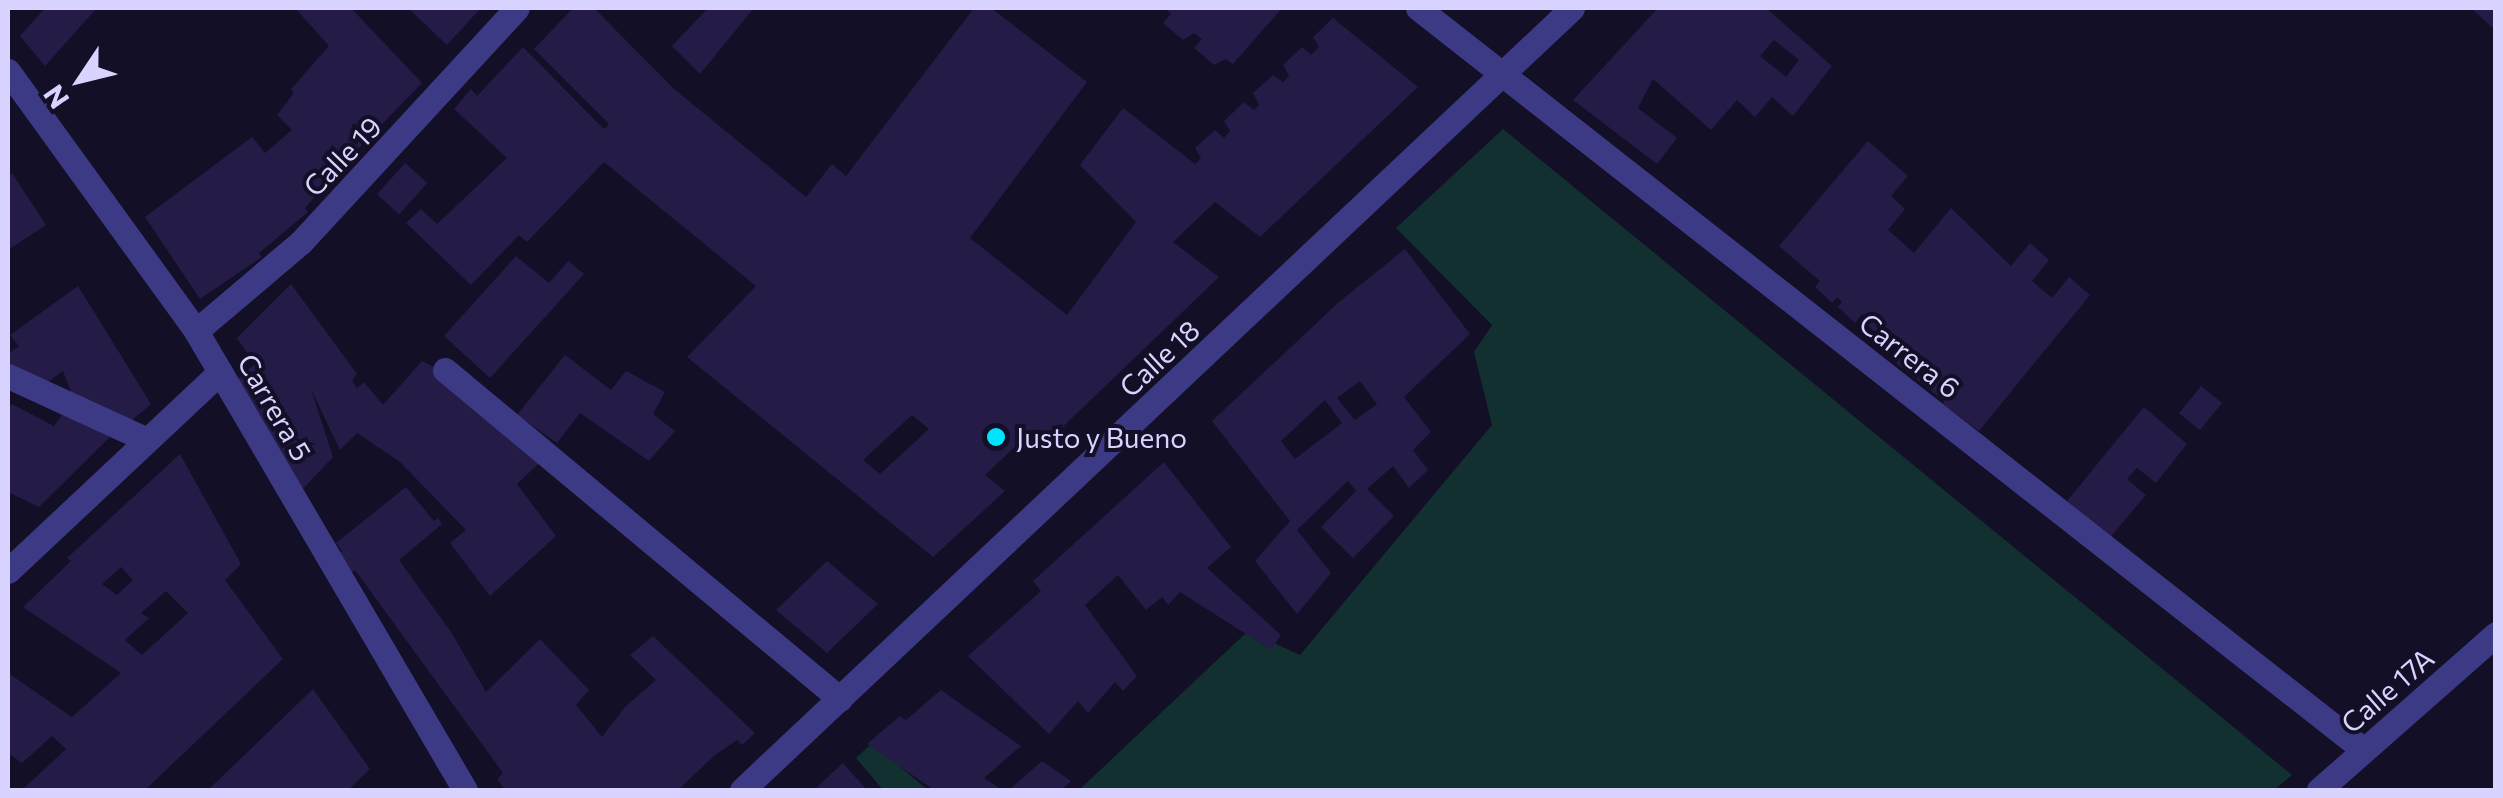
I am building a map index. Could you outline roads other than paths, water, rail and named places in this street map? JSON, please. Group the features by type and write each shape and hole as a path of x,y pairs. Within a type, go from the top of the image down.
{"street":[{"name":"Calle 19","path":"196,330 301,242 517,8"},
{"name":"Carrera 6","path":"1418,8 2364,750"},
{"name":"Calle 18","path":"742,790 1572,8"},
{"name":"Carrera 5","path":"8,71 196,330 465,790"},
{"path":"445,370 840,699"},
{"path":"8,571 220,372"},
{"path":"8,376 148,440"},
{"name":"Calle 17A","path":"2319,790 2496,634"}],"place":[{"name":"Justo y Bueno","path":"996,437"}]}
